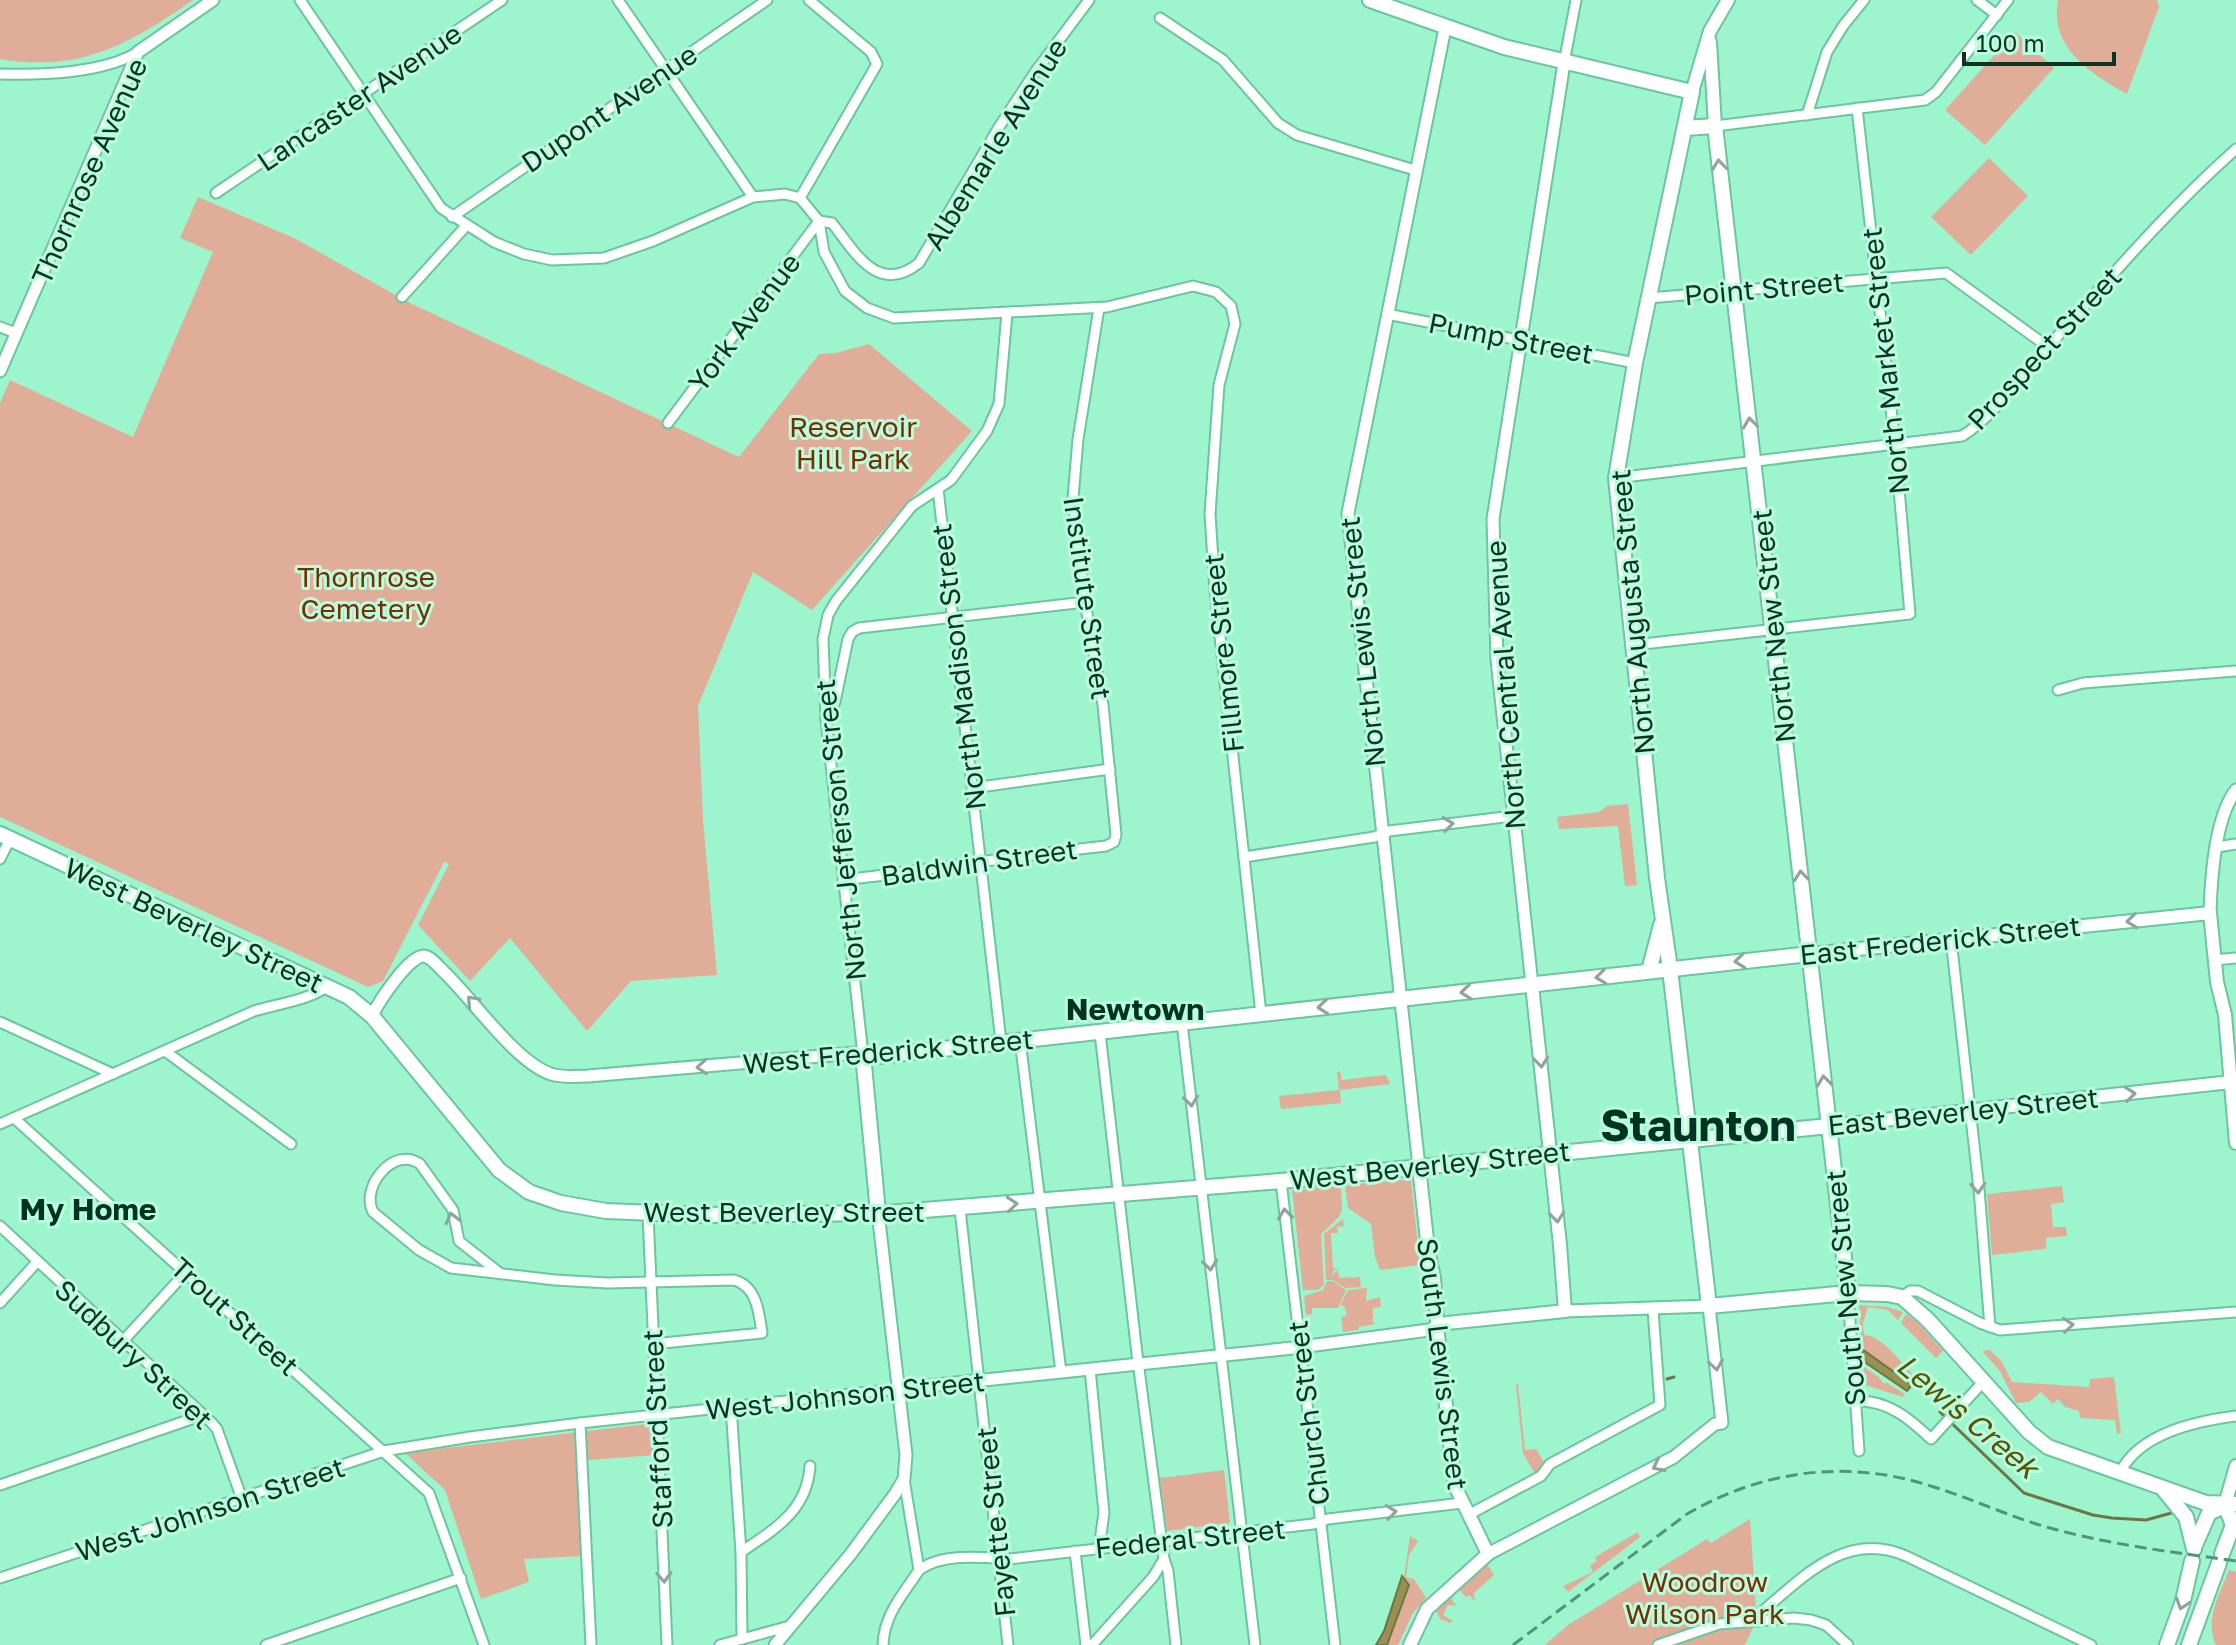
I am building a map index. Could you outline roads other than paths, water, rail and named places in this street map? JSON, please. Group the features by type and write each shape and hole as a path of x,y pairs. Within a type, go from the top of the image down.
{"main road":[{"path":"1370,0 1445,28 1564,63 1692,92"},
{"name":"North Augusta Street","path":"1709,1306 1662,921 1616,478 1635,363 1692,92 1710,31 1723,2"},
{"name":"North New Street","path":"1710,31 1715,126 1829,1126"},
{"path":"1685,128 1715,126"},
{"name":"West Beverley Street","path":"5,836 349,997 372,1016 490,1159 516,1185 561,1203 648,1214 960,1209 1690,1140"},
{"path":"2210,913 2233,1082 2236,1143"},
{"name":"East Frederick Street","path":"1670,969 2210,913"},
{"path":"1649,971 1662,921"},
{"name":"West Frederick Street","path":"863,1055 870,1057 1100,1033 1670,969"},
{"name":"North Central Avenue","path":"1532,985 1565,1311"},
{"name":"North Jefferson Street","path":"863,1055 878,1212"},
{"name":"East Beverley Street","path":"1690,1140 2233,1082"},
{"name":"South New Street","path":"1829,1126 1848,1293"},
{"name":"South Lewis Street","path":"1419,1167 1455,1486 1488,1554"},
{"path":"1709,1306 1848,1293 1902,1297 1924,1316 2043,1444 2206,1503 2232,1503"},
{"name":"West Johnson Street","path":"1438,1326 1565,1311"},
{"path":"2189,1645 2233,1525 2236,1466"},
{"path":"2161,1487 2182,1511 2193,1555"},
{"path":"2167,1645 2183,1601 2199,1531 2209,1513 2232,1503"},
{"path":"1410,1645 1427,1609 1488,1554"},
{"path":"2200,1610 2199,1629 2203,1645"}],"street":[{"name":"Thornrose Avenue","path":"0,371 138,52 213,0"},
{"path":"300,0 441,208 494,242 524,254 552,260 588,261 620,255 753,197 779,193 800,198 819,221 824,252 838,281 849,295 872,311 906,319 1099,308"},
{"name":"Lancaster Avenue","path":"216,193 502,0"},
{"path":"618,0 753,197"},
{"name":"Dupont Avenue","path":"452,217 767,0"},
{"path":"800,198 877,64 871,52 809,0"},
{"name":"Albemarle Avenue","path":"819,221 832,223 858,257 875,271 893,275 916,265 925,255 1022,92 1089,0"},
{"path":"1564,63 1576,0"},
{"path":"1807,115 1827,52 1864,0"},
{"path":"1977,0 1997,15"},
{"path":"1715,126 1920,101 1931,97 2008,0"},
{"path":"1160,18 1234,70 1281,127 1297,135 1415,170"},
{"name":"North Lewis Street","path":"1419,1167 1347,522 1351,485 1445,28"},
{"path":"0,74 98,67 138,52"},
{"name":"North Central Avenue","path":"1532,985 1497,660 1493,527 1495,491 1564,63"},
{"name":"North Market Street","path":"1773,630 1910,614 1895,444 1857,108"},
{"name":"Prospect Street","path":"1616,478 1955,438 1968,432 2150,232 2236,149"},
{"name":"York Avenue","path":"668,423 819,221"},
{"path":"402,297 466,226"},
{"name":"Point Street","path":"1648,298 1946,273 2048,347"},
{"name":"Fillmore Street","path":"1099,308 1193,286 1209,289 1223,297 1232,309 1235,324 1219,385 1210,514 1215,591 1261,1014"},
{"name":"Institute Street","path":"1099,308 1073,484 1085,602 1103,705 1116,835 1114,842"},
{"name":"North Madison Street","path":"1001,1042 938,489 964,465 997,411 1007,313"},
{"name":"Pump Street","path":"1387,314 1635,363"},
{"path":"0,327 16,333"},
{"name":"North Jefferson Street","path":"863,1055 826,719 823,639 828,615 836,601 912,506 938,489"},
{"path":"826,719 835,702 852,632 869,627 1085,602"},
{"path":"1634,645 1773,630"},
{"path":"2058,690 2083,683 2236,671"},
{"path":"973,788 1110,769"},
{"path":"2210,913 2224,810 2236,790"},
{"path":"1244,857 1476,818 1513,816"},
{"path":"0,859 5,836"},
{"name":"Baldwin Street","path":"843,880 1106,846 1114,842"},
{"path":"2217,847 2236,844"},
{"path":"1951,939 1990,1327"},
{"name":"West Frederick Street","path":"372,1016 412,960 423,956 451,979 530,1062 555,1075 588,1076 856,1053 863,1055"},
{"path":"2214,960 2236,958"},
{"path":"0,1124 254,1011 296,998 313,997 326,987"},
{"path":"0,1022 113,1074"},
{"path":"1182,1023 1255,1645"},
{"path":"1100,1033 1138,1364 1176,1645"},
{"path":"1020,1040 1061,1372"},
{"path":"165,1051 291,1144"},
{"name":"Trout Street","path":"14,1118 429,1493 484,1645"},
{"path":"501,1274 459,1241 453,1210 420,1164 399,1159 389,1165 370,1189 369,1205 381,1220 451,1268 501,1274 576,1281 728,1280 742,1283 753,1297 762,1333 653,1344"},
{"name":"Church Street","path":"1281,1181 1335,1645"},
{"name":"Fayette Street","path":"960,1209 1008,1645"},
{"path":"878,1212 906,1460 904,1479 919,1570 890,1613 883,1645"},
{"name":"Stafford Street","path":"648,1214 667,1645"},
{"name":"Sudbury Street","path":"0,1226 217,1429 242,1499"},
{"path":"0,1303 37,1262"},
{"path":"123,1341 186,1272"},
{"path":"1902,1297 1910,1291 1918,1291 2000,1330 2236,1312"},
{"name":"South New Street","path":"1848,1293 1859,1451"},
{"path":"1488,1554 1670,1460 1715,1424 1722,1423 1709,1306"},
{"name":"West Johnson Street","path":"1565,1311 1709,1306"},
{"path":"1468,1515 1541,1476 1550,1464 1660,1405 1653,1310"},
{"name":"West Johnson Street","path":"0,1578 384,1451 580,1423 1300,1347 1418,1332 1438,1326"},
{"path":"1090,1369 1105,1516 1099,1548"},
{"path":"1857,1401 1902,1413 1931,1439 1983,1382"},
{"path":"731,1407 741,1552 742,1639"},
{"path":"0,1485 203,1415"},
{"path":"2120,1473 2136,1452 2175,1428 2236,1416"},
{"path":"580,1423 591,1645"},
{"path":"741,1552 793,1514 806,1490 810,1466"},
{"path":"775,1645 857,1546 904,1479"},
{"name":"Federal Street","path":"919,1570 927,1564 951,1559 1009,1559 1462,1503"},
{"path":"1752,1620 1830,1557 1855,1549 1881,1548 1906,1556 2091,1645"},
{"path":"1075,1551 1086,1645"},
{"path":"1092,1645 1153,1577 1164,1559"},
{"path":"266,1645 461,1578"},
{"path":"1658,1645 1719,1624 1752,1620 1811,1620 1826,1625 1848,1645"},
{"path":"720,1645 791,1626"}],"waterway":[{"name":"Lewis Creek","path":"1667,1379 1674,1377"},
{"name":"Lewis Creek","path":"1940,1412 2024,1493 2112,1518 2146,1520 2175,1512"}],"railway":[{"path":"1513,1645 1687,1514 1746,1487 1808,1473 1839,1471 1902,1478 2073,1534 2142,1548 2236,1561"}],"district":[{"name":"Newtown","path":"1135,1009"},
{"name":"Staunton","path":"1698,1124"},
{"name":"My Home","path":"88,1209"}],"park label":[{"name":"Reservoir Hill Park","path":"853,442"},
{"name":"Thornrose Cemetery","path":"366,592"},
{"name":"Woodrow Wilson Park","path":"1705,1597"}]}
